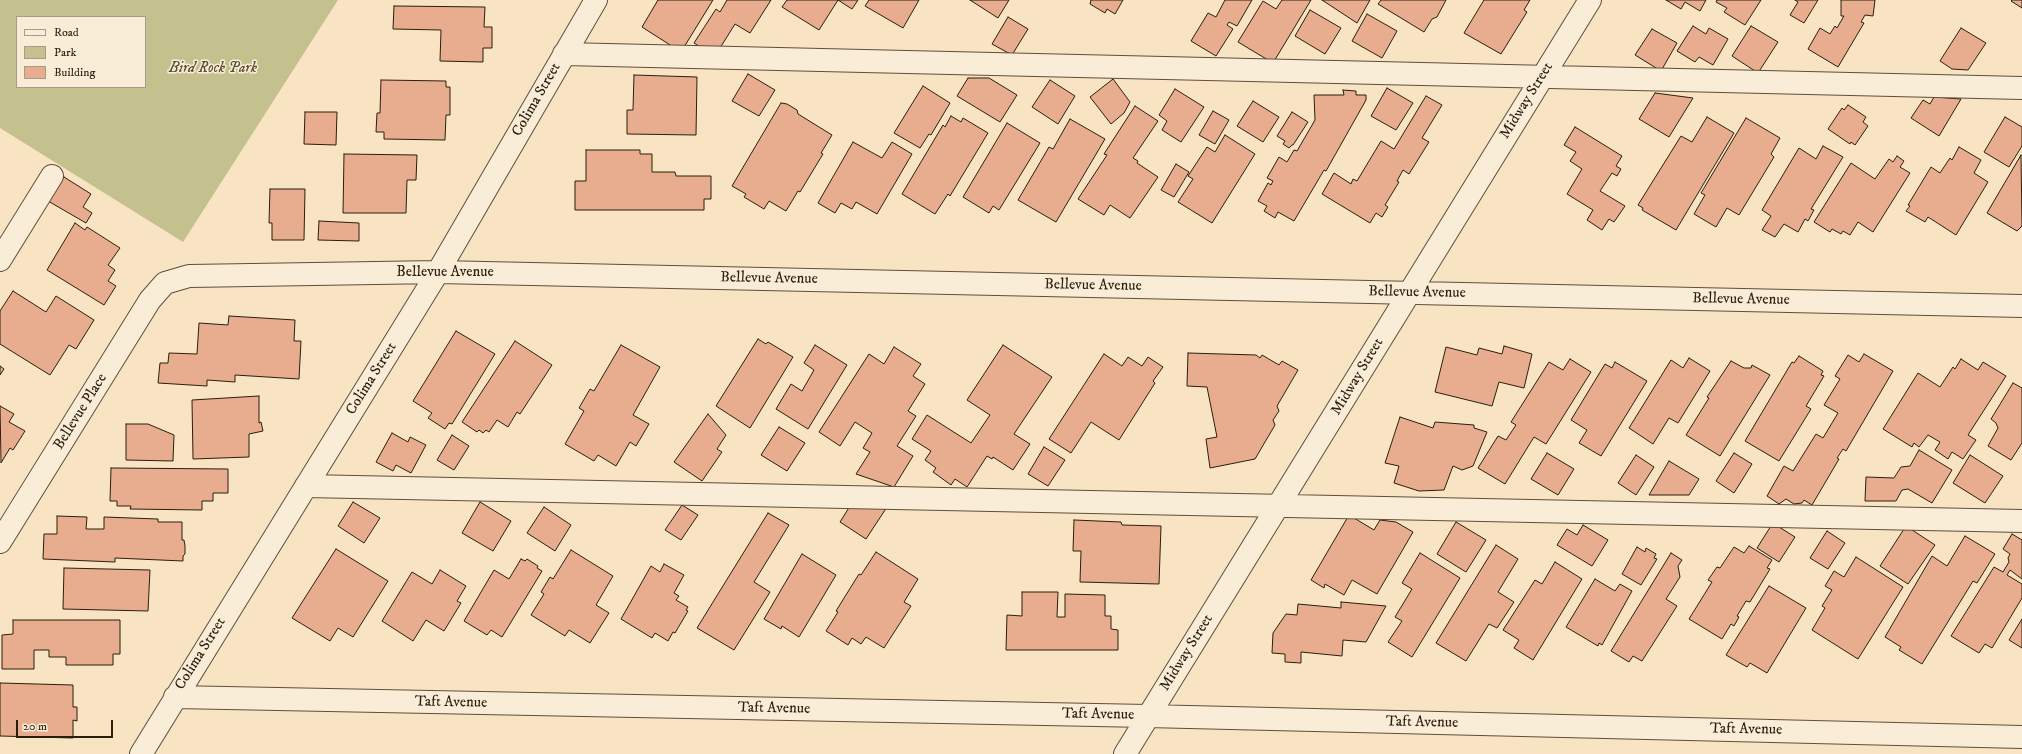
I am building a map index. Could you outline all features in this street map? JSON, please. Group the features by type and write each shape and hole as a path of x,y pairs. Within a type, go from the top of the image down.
{"street":[{"name":"Colima Street","path":"141,754 438,272 596,0"},
{"name":"Midway Street","path":"1125,754 1147,716 1279,506 1590,0"},
{"path":"564,54 1541,78 2022,88"},
{"path":"0,260 52,176"},
{"name":"Bellevue Avenue","path":"165,283 189,276 438,272 2022,306"},
{"name":"Bellevue Place","path":"0,542 150,300 165,283"},
{"path":"306,486 2022,521"},
{"name":"Taft Avenue","path":"175,697 1147,716 2022,737"}],"green space":[{"name":"Bird Rock Park","path":"0,0 338,0 183,242 0,128"}],"building":[{"path":"658,0 713,0 681,52 642,27"},
{"path":"727,0 771,0 750,33 735,24 715,56 694,43 716,9 720,12"},
{"path":"787,0 838,0 819,30 782,7"},
{"path":"838,0 858,0 852,9"},
{"path":"869,0 919,0 903,28 865,6"},
{"path":"970,0 1009,0 998,18"},
{"path":"1091,0 1123,0 1115,14 1107,9 1105,13 1090,4"},
{"path":"1225,0 1252,0 1237,26 1229,22 1227,25 1233,29 1216,56 1191,41 1208,13 1216,17"},
{"path":"1282,0 1311,0 1273,63 1238,42 1263,1 1276,9"},
{"path":"1322,0 1370,0 1357,23"},
{"path":"1381,0 1446,0 1437,17 1432,19 1424,32 1378,4"},
{"path":"1484,0 1530,0 1524,10 1527,12 1501,54 1464,33"},
{"path":"1666,0 1706,0 1700,11 1685,2 1681,9"},
{"path":"1717,0 1761,0 1745,25 1724,12 1727,8 1716,2"},
{"path":"1795,0 1818,0 1804,23 1790,15 1798,2"},
{"path":"1841,0 1875,0 1873,16 1865,15 1861,22 1864,23 1838,67 1808,49 1820,28 1830,34 1835,26 1837,28 1844,16 1841,16"},
{"path":"2022,0 2022,8 2011,1"},
{"path":"394,6 485,7 484,27 492,27 492,48 483,48 483,62 440,61 441,30 393,29"},
{"path":"1310,10 1341,28 1325,54 1295,36"},
{"path":"1367,14 1397,31 1382,58 1352,41"},
{"path":"1008,17 1028,29 1012,55 992,44"},
{"path":"1693,26 1706,34 1709,28 1728,39 1713,65 1699,57 1695,62 1677,51"},
{"path":"1751,26 1778,42 1758,73 1732,56"},
{"path":"1961,28 1986,43 1968,70 1952,69 1940,61"},
{"path":"1652,29 1677,43 1661,71 1635,55"},
{"path":"748,74 775,90 759,116 732,101"},
{"path":"634,75 697,77 696,135 627,134 627,110 633,110"},
{"path":"968,78 989,78 1017,95 1000,122 957,96"},
{"path":"1113,79 1130,102 1124,113 1111,124 1090,97"},
{"path":"381,80 446,81 446,87 450,87 450,115 446,115 445,140 384,139 384,132 376,132 377,113 380,113"},
{"path":"1050,80 1075,96 1058,124 1032,107"},
{"path":"923,86 950,103 931,135 929,134 920,148 894,133"},
{"path":"1387,88 1413,103 1396,130 1371,116"},
{"path":"1175,89 1204,107 1181,142 1162,130 1167,121 1159,115"},
{"path":"1343,90 1356,91 1356,95 1366,95 1366,100 1326,171 1324,170 1294,221 1278,212 1275,218 1264,211 1267,206 1258,201 1268,183 1271,185 1273,181 1267,178 1279,157 1287,162 1294,150 1297,151 1315,120 1314,95 1344,95"},
{"path":"1655,93 1693,98 1669,137 1639,119"},
{"path":"1426,96 1442,105 1422,138 1429,142 1409,174 1403,170 1397,181 1399,182 1385,205 1388,207 1382,217 1376,213 1370,223 1322,194 1334,173 1351,184 1353,179 1357,181 1381,141 1394,149"},
{"path":"1934,97 1961,99 1939,136 1911,118 1923,100 1930,104"},
{"path":"1253,101 1279,117 1263,142 1237,126"},
{"path":"781,103 787,104 797,110 798,114 832,135 821,153 823,154 800,192 798,191 786,211 769,201 764,209 744,197 746,194 732,186"},
{"path":"1848,105 1866,117 1863,122 1868,126 1855,145 1851,142 1850,144 1828,129 1842,108 1844,110"},
{"path":"1135,106 1158,121 1133,158 1138,161 1137,163 1158,177 1130,218 1110,205 1104,215 1078,199 1107,155 1104,154"},
{"path":"1213,111 1229,120 1215,144 1199,135"},
{"path":"305,112 337,112 336,145 304,144"},
{"path":"1292,112 1308,122 1293,145 1289,148 1283,144 1285,141 1277,136"},
{"path":"951,116 961,122 963,118 988,133 950,196 948,194 935,214 902,194 943,125 945,127"},
{"path":"1707,117 1734,133 1676,230 1642,210 1643,208 1638,205 1681,136 1692,142"},
{"path":"2005,117 2022,127 2022,146 2009,167 1984,152"},
{"path":"1746,118 1780,138 1771,154 1774,157 1739,215 1727,208 1716,227 1694,214 1705,195 1701,193"},
{"path":"1070,119 1105,139 1056,222 1018,200 1049,147 1053,149"},
{"path":"1007,123 1040,143 999,210 993,206 989,213 963,197"},
{"path":"1575,127 1622,156 1616,166 1621,169 1617,176 1612,173 1600,191 1625,206 1614,222 1609,219 1602,230 1587,220 1593,210 1567,194 1582,169 1570,161 1576,152 1564,145"},
{"path":"1225,135 1255,154 1212,223 1178,202 1193,179 1188,176 1207,147 1215,152"},
{"path":"853,142 882,158 892,142 912,154 877,214 856,202 852,209 841,203 835,213 818,203"},
{"path":"1823,146 1843,157 1811,209 1814,210 1808,221 1805,219 1798,232 1784,224 1775,237 1762,230 1771,216 1762,210 1799,148 1816,159"},
{"path":"1959,147 1981,160 1974,173 1988,182 1956,235 1928,217 1925,222 1906,211 1910,206 1908,205 1931,167 1940,173 1950,158 1952,160"},
{"path":"586,150 640,150 640,154 652,154 652,172 675,172 676,176 711,176 711,199 704,199 704,210 575,210 575,181 586,181"},
{"path":"344,154 417,155 416,180 407,180 406,213 343,213"},
{"path":"2021,155 2022,226 2017,231 1987,213"},
{"path":"1897,156 1904,161 1900,167 1910,173 1873,232 1858,222 1850,235 1843,231 1841,234 1832,229 1830,232 1814,222 1851,163 1875,179 1889,159 1893,162"},
{"path":"1176,164 1189,172 1174,197 1161,190"},
{"path":"64,177 91,194 83,207 92,213 86,223 48,201"},
{"path":"270,189 305,189 304,240 272,240 272,223 269,223"},
{"path":"319,221 359,223 359,241 318,240"},
{"path":"75,223 85,230 87,227 120,248 108,265 115,270 108,281 116,286 104,305 47,270"},
{"path":"13,291 46,312 56,296 94,320 76,349 69,345 50,375 0,344 0,311"},
{"path":"229,316 295,320 294,341 301,341 299,379 235,375 235,382 207,380 207,386 158,383 160,363 168,363 169,353 197,354 199,323 228,325"},
{"path":"456,331 495,354 452,424 449,423 445,429 428,418 432,413 413,401"},
{"path":"758,339 766,344 768,342 793,357 750,428 716,406"},
{"path":"515,341 552,365 520,414 517,412 508,427 497,420 489,432 486,430 483,433 479,430 477,432 462,422"},
{"path":"621,345 660,367 633,415 649,424 636,446 630,442 616,466 598,455 594,461 565,444 584,411 579,408 590,389 594,391"},
{"path":"815,345 847,365 808,429 776,409 791,384 802,391 814,370 804,363"},
{"path":"1003,345 1052,377 1014,434 1030,444 1013,470 993,457 992,459 987,456 967,487 955,479 951,485 933,472 936,468 925,460 931,451 912,439 927,415 971,443 990,415 967,400"},
{"path":"1504,346 1532,354 1524,388 1499,382 1492,406 1435,392 1446,347 1477,355 1479,348 1502,354"},
{"path":"894,347 921,364 913,376 925,384 908,411 916,416 897,446 913,456 894,487 856,474 870,452 863,448 872,433 855,422 840,446 819,432 869,354 884,364"},
{"path":"1188,353 1256,355 1260,358 1262,355 1279,365 1282,361 1298,370 1277,406 1279,411 1273,420 1275,425 1255,459 1210,468 1206,439 1217,437 1207,387 1187,386"},
{"path":"1104,354 1122,366 1128,357 1142,366 1148,357 1163,367 1153,381 1155,383 1119,440 1091,422 1071,453 1049,439"},
{"path":"1864,354 1893,371 1846,451 1843,449 1837,458 1839,459 1812,505 1804,500 1802,503 1794,504 1786,499 1779,504 1767,496 1784,466 1793,471 1816,434 1823,438 1838,413 1824,405 1840,379 1835,376 1848,355 1859,362"},
{"path":"1799,356 1823,371 1821,375 1824,376 1806,406 1811,409 1779,461 1745,441 1792,362 1794,363"},
{"path":"1689,358 1710,371 1678,423 1669,418 1653,444 1629,428 1671,360 1683,368"},
{"path":"1570,359 1591,372 1546,444 1534,437 1505,484 1478,468 1498,436 1506,440 1516,425 1511,422 1549,362 1563,370"},
{"path":"1961,359 1978,370 1983,362 2006,376 1968,435 1976,440 1963,459 1952,452 1948,459 1935,450 1940,442 1928,435 1919,447 1914,443 1912,447 1883,429 1918,373 1940,387 1953,367 1955,369"},
{"path":"1731,361 1744,368 1751,368 1752,365 1770,375 1720,456 1686,435 1709,398 1707,397"},
{"path":"1615,362 1647,381 1601,456 1579,443 1587,430 1571,420 1605,364 1612,368"},
{"path":"0,366 4,369 0,375"},
{"path":"2013,383 2022,388 2022,443 2011,460 1988,446 1998,428 1996,423 1991,419"},
{"path":"259,396 259,423 261,422 263,431 249,434 249,457 193,459 192,400"},
{"path":"0,406 14,414 9,422 25,431 13,450 10,448 1,463"},
{"path":"708,414 726,435 717,449 722,452 702,481 674,462"},
{"path":"1400,417 1433,428 1435,422 1474,425 1474,428 1487,432 1473,466 1462,470 1453,466 1444,490 1419,491 1394,483 1399,466 1385,463"},
{"path":"126,424 148,424 174,435 173,461 126,460"},
{"path":"779,427 805,443 787,471 761,455"},
{"path":"392,433 408,442 410,437 426,445 411,473 396,465 393,471 376,462"},
{"path":"452,435 469,446 454,470 437,460"},
{"path":"1044,447 1065,460 1048,486 1028,474"},
{"path":"1919,450 1952,470 1932,503 1908,489 1902,490 1896,501 1865,501 1866,477 1894,478 1901,467 1910,466"},
{"path":"1547,453 1574,469 1558,495 1531,479"},
{"path":"1734,453 1752,464 1734,493 1716,481"},
{"path":"1636,455 1654,467 1636,495 1618,483"},
{"path":"1970,455 2003,476 1985,503 1953,483"},
{"path":"1669,461 1699,479 1689,495 1649,495"},
{"path":"111,468 228,469 228,493 213,493 213,501 202,501 202,510 130,509 131,506 117,506 117,501 110,501"},
{"path":"353,502 380,518 364,543 338,526"},
{"path":"480,502 511,521 493,551 462,533"},
{"path":"682,505 698,515 681,540 665,530"},
{"path":"850,506 887,507 866,539 840,522"},
{"path":"544,507 571,525 555,551 527,533"},
{"path":"768,513 789,525 754,582 770,592 734,650 697,628"},
{"path":"1349,515 1374,530 1380,520 1396,522 1413,532 1377,594 1352,580 1344,595 1325,584 1324,588 1311,580"},
{"path":"57,516 87,517 86,529 104,529 104,517 158,519 158,522 182,522 182,540 184,540 185,546 183,561 115,558 115,562 43,559 44,534 57,534"},
{"path":"1074,520 1121,522 1122,525 1161,526 1159,584 1080,582 1081,551 1073,551"},
{"path":"1456,522 1486,540 1466,572 1437,554"},
{"path":"1583,525 1608,540 1592,566 1557,545 1567,529 1577,535"},
{"path":"1771,526 1779,527 1795,537 1779,562 1757,548"},
{"path":"1906,526 1935,545 1908,584 1880,566"},
{"path":"1827,531 1845,543 1828,569 1810,558"},
{"path":"2012,534 2022,540 2022,579 2010,570 2007,575 2022,584 2022,598 1992,648 1985,644 1979,653 1951,636 1994,567 2003,572 2009,562 2008,558 2010,554 2003,549"},
{"path":"1965,536 1995,554 1977,583 1973,581 1922,664 1899,650 1901,647 1885,637 1932,556 1947,566"},
{"path":"1496,545 1518,559 1498,592 1514,602 1497,628 1489,624 1466,661 1436,643"},
{"path":"1749,546 1772,560 1767,568 1770,569 1750,602 1746,601 1737,616 1739,617 1734,626 1731,624 1722,639 1689,619 1712,582 1708,580 1717,567 1720,568 1734,547 1744,553"},
{"path":"1637,547 1645,552 1646,548 1656,554 1654,558 1657,559 1641,585 1622,574"},
{"path":"336,549 388,581 353,637 338,628 330,641 292,618"},
{"path":"571,550 613,576 596,605 609,613 590,643 569,630 565,636 531,615 544,594 541,592 550,577 553,579"},
{"path":"876,552 918,579 904,602 911,606 884,648 866,637 861,644 852,638 848,645 826,631 838,612 836,611 859,574 861,575"},
{"path":"1420,553 1460,578 1412,657 1388,642 1402,621 1395,617 1412,589 1402,583"},
{"path":"1671,553 1682,560 1678,566 1680,577 1666,599 1677,606 1642,661 1633,656 1629,662 1611,651"},
{"path":"802,554 836,575 799,637 782,626 781,629 764,619"},
{"path":"1856,557 1903,587 1858,659 1812,630 1825,608 1822,606 1832,590 1825,586 1834,571 1844,577"},
{"path":"521,559 525,561 527,559 538,566 537,568 542,571 502,637 491,630 487,635 464,621 494,570 509,579"},
{"path":"1555,562 1582,579 1533,660 1514,648 1519,640 1503,630 1535,580 1542,584"},
{"path":"664,564 684,575 674,593 679,596 676,600 688,607 686,610 688,611 675,633 673,632 668,641 655,633 652,638 621,619 651,566 660,572"},
{"path":"64,568 150,570 148,611 63,609"},
{"path":"440,570 466,586 457,601 461,603 444,631 426,620 413,641 382,621 412,572 432,584"},
{"path":"1595,579 1615,591 1620,584 1632,591 1602,645 1599,643 1598,646 1566,627"},
{"path":"1769,586 1806,608 1767,673 1750,663 1747,667 1726,655"},
{"path":"1022,592 1058,592 1057,617 1065,617 1065,594 1105,595 1105,616 1111,616 1111,629 1118,630 1118,650 1006,650 1007,615 1022,616"},
{"path":"1341,602 1386,606 1366,642 1343,640 1342,656 1301,652 1301,663 1285,662 1285,654 1272,653 1273,633 1286,614 1297,615 1298,604 1341,608"},
{"path":"2022,619 2022,648 2009,640"},
{"path":"13,620 120,620 120,654 113,654 113,665 66,665 66,657 49,657 49,650 34,650 34,669 2,669 2,635 13,634"},
{"path":"0,683 73,685 73,707 77,707 77,721 73,720 73,738 0,736"}]}
